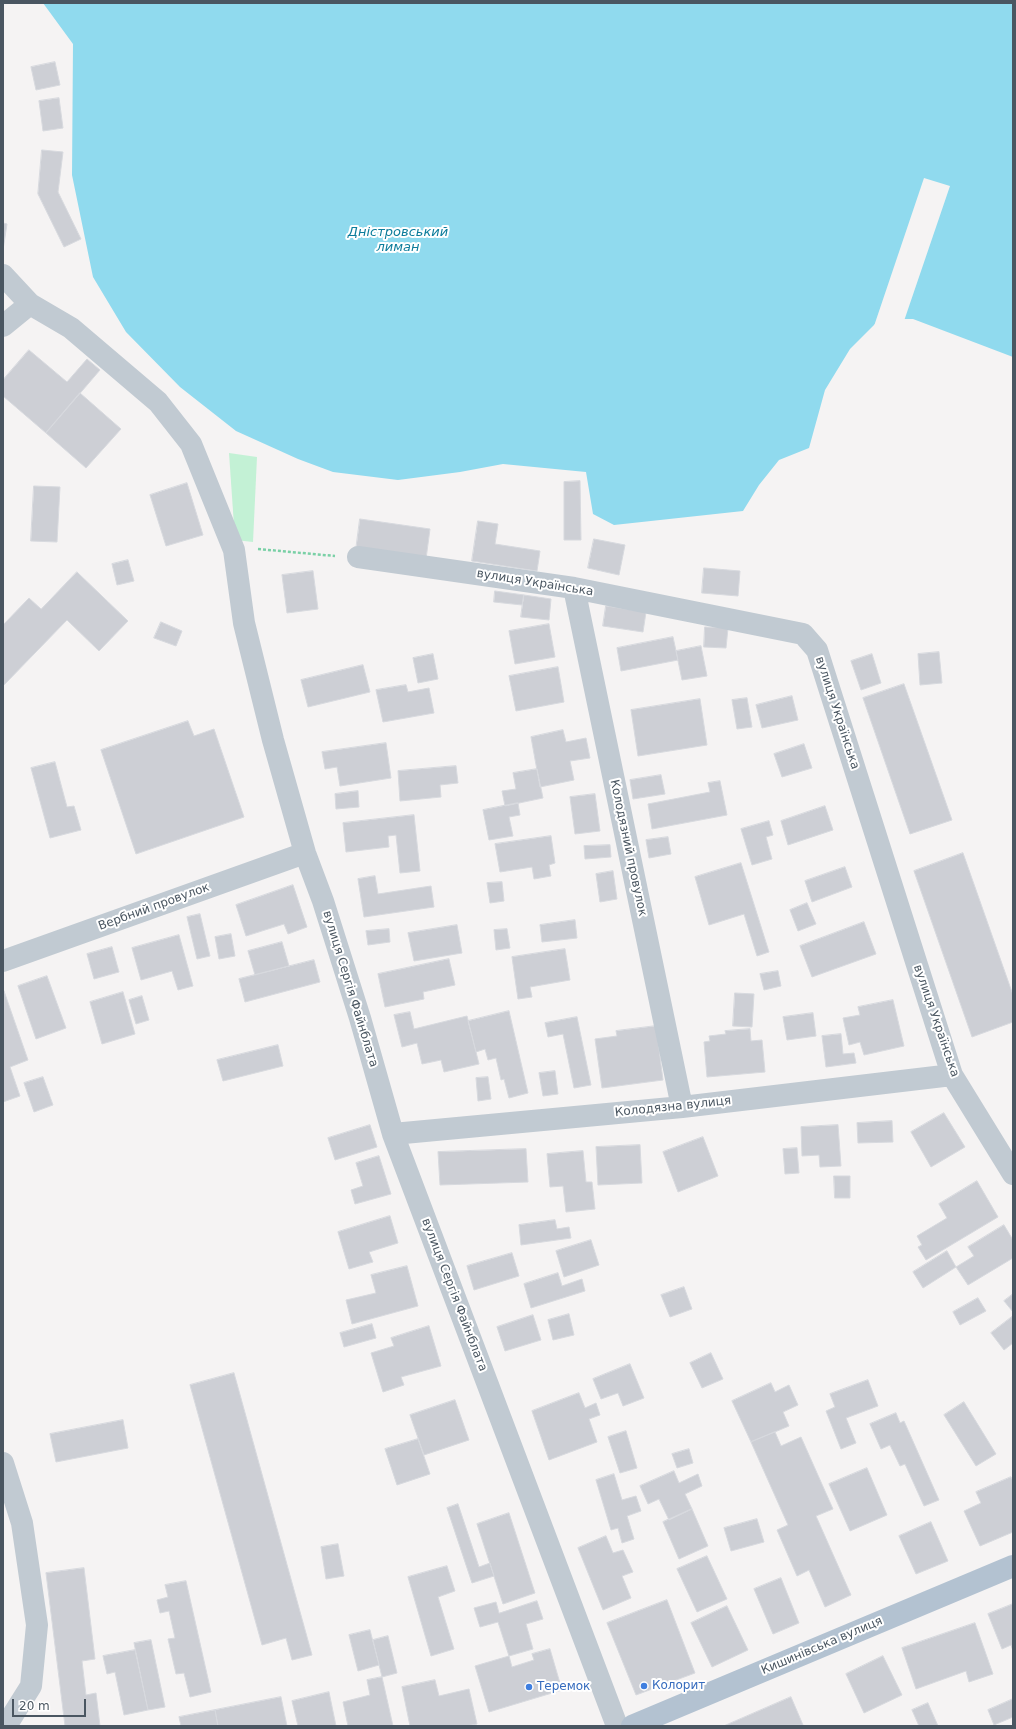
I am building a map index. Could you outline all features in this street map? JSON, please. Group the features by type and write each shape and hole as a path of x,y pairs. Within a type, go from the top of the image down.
{"main road":[{"name":"Кишинівська вулиця","path":"632,1726 1013,1566"}],"street":[{"name":"вулиця Сергія Файнблата","path":"3,275 30,304 70,328 158,402 191,444 234,550 244,623 273,740 305,853 323,901 360,1018 393,1134 617,1726"},
{"path":"3,326 30,304"},
{"name":"вулиця Українська","path":"358,557 574,588 803,634 817,650 952,1075 1013,1174"},
{"name":"Колодязний провулок","path":"574,588 682,1107"},
{"name":"Вербний провулок","path":"3,961 305,853"},
{"name":"Колодязна вулиця","path":"393,1134 682,1107 952,1075"},
{"path":"3,1463 22,1523 37,1626 31,1686 6,1726"}],"path":[{"path":"257,549 358,557"}],"green space":[{"path":"229,453 257,457 253,542 235,540"}],"water":[{"name":"Дністровський лиман","path":"43,3 1013,3 1013,357 913,319 880,319 850,349 825,390 809,448 779,460 759,485 743,511 614,525 593,514 586,472 503,464 460,472 398,480 333,472 298,459 236,431 180,387 126,332 93,277 72,175 73,44"}],"pier":[{"path":"924,178 950,186 904,321 881,321 873,329"}],"building":[{"path":"55,62 60,85 36,90 31,67"},
{"path":"59,98 63,128 43,131 39,101"},
{"path":"42,150 63,152 58,192 81,239 64,247 38,194"},
{"path":"3,223 7,224 3,250"},
{"path":"29,350 67,382 87,359 100,370 46,433 3,396 3,380"},
{"path":"80,393 121,429 86,468 46,433"},
{"path":"580,481 581,540 564,540 564,482"},
{"path":"187,483 203,535 166,546 150,495"},
{"path":"34,486 60,487 57,542 31,541"},
{"path":"360,519 430,529 426,559 356,550"},
{"path":"478,521 498,524 495,544 540,551 537,571 472,561"},
{"path":"594,539 625,545 619,575 588,568"},
{"path":"128,560 134,581 117,585 112,564"},
{"path":"704,568 740,571 738,596 702,593"},
{"path":"313,571 318,609 287,613 282,575"},
{"path":"77,572 128,621 99,651 67,620 3,686 3,625 29,598 41,609"},
{"path":"495,591 524,595 522,605 494,602"},
{"path":"524,595 551,599 549,620 521,617"},
{"path":"606,606 646,612 643,632 603,626"},
{"path":"161,622 182,631 176,646 154,638"},
{"path":"549,624 555,657 515,664 509,631"},
{"path":"705,627 728,628 726,648 704,647"},
{"path":"673,637 678,660 621,671 617,648"},
{"path":"701,646 707,676 682,680 676,651"},
{"path":"939,652 942,683 920,685 918,654"},
{"path":"433,654 438,679 418,683 413,658"},
{"path":"872,654 881,683 861,690 851,661"},
{"path":"363,665 370,692 308,707 301,680"},
{"path":"558,667 564,702 516,711 509,676"},
{"path":"904,684 952,820 910,834 863,698"},
{"path":"406,685 408,692 429,688 434,713 383,722 376,690"},
{"path":"792,696 798,720 762,728 756,705"},
{"path":"747,698 752,727 737,729 732,700"},
{"path":"700,699 707,745 638,756 631,710"},
{"path":"188,721 194,736 214,729 244,817 136,854 101,750"},
{"path":"563,730 566,742 586,738 590,758 570,761 574,780 540,787 531,737"},
{"path":"386,743 391,778 340,786 337,767 325,769 322,752"},
{"path":"804,744 812,768 782,777 774,754"},
{"path":"55,762 67,807 74,806 81,830 50,838 31,768"},
{"path":"456,766 458,783 440,785 441,797 400,801 398,771"},
{"path":"537,769 543,798 505,806 502,791 516,789 513,773"},
{"path":"661,775 665,794 633,799 630,780"},
{"path":"720,781 727,815 652,829 648,804 710,792 708,783"},
{"path":"358,791 359,807 336,809 335,794"},
{"path":"595,794 600,831 575,834 570,797"},
{"path":"518,803 520,815 509,817 513,836 489,840 483,810"},
{"path":"825,806 833,830 788,845 781,821"},
{"path":"414,815 420,871 400,873 396,835 388,836 389,847 346,852 343,823"},
{"path":"769,821 773,835 766,837 772,859 752,865 741,829"},
{"path":"551,836 555,863 549,865 551,876 534,879 532,867 500,872 495,844"},
{"path":"668,837 671,854 649,858 646,840"},
{"path":"610,845 611,857 585,859 584,846"},
{"path":"963,853 1013,995 1013,1022 972,1037 914,871"},
{"path":"741,863 769,952 757,956 744,914 709,925 695,877"},
{"path":"845,867 852,887 812,902 805,881"},
{"path":"613,871 617,899 600,902 596,874"},
{"path":"375,876 378,894 431,886 434,907 364,917 358,879"},
{"path":"502,882 504,901 490,903 487,883"},
{"path":"293,885 307,927 288,934 284,924 246,936 236,905"},
{"path":"807,903 816,924 798,931 790,910"},
{"path":"200,914 210,956 197,959 187,917"},
{"path":"575,920 577,938 542,942 540,925"},
{"path":"864,922 876,954 812,977 800,946"},
{"path":"457,925 462,953 414,961 408,933"},
{"path":"389,929 390,942 368,945 366,931"},
{"path":"507,929 510,948 496,950 494,930"},
{"path":"231,934 235,956 219,959 215,937"},
{"path":"179,935 193,986 178,990 172,971 141,980 132,948"},
{"path":"282,942 289,966 255,975 248,951"},
{"path":"112,947 119,972 94,979 87,954"},
{"path":"565,949 570,980 530,987 532,997 518,999 512,957"},
{"path":"449,959 455,985 423,992 424,999 385,1007 378,974"},
{"path":"314,960 320,982 245,1002 239,979"},
{"path":"778,971 781,986 764,990 760,974"},
{"path":"47,976 66,1028 36,1039 18,986"},
{"path":"4,991 28,1060 10,1067 20,1096 3,1102"},
{"path":"123,992 135,1034 102,1044 90,1002"},
{"path":"735,993 754,994 752,1027 733,1026"},
{"path":"142,996 149,1020 136,1024 129,1000"},
{"path":"893,1000 904,1046 864,1055 860,1042 849,1045 843,1018 860,1015 858,1007"},
{"path":"509,1011 528,1093 509,1098 504,1079 501,1080 496,1058 488,1060 485,1049 476,1052 468,1021"},
{"path":"410,1012 414,1029 467,1016 479,1064 444,1072 441,1060 422,1064 417,1043 402,1047 394,1015"},
{"path":"813,1013 816,1036 787,1040 783,1017"},
{"path":"577,1017 591,1085 574,1088 563,1034 548,1037 545,1023"},
{"path":"656,1026 663,1080 602,1088 595,1039 617,1036 616,1031"},
{"path":"750,1029 751,1041 762,1040 765,1072 707,1077 704,1042 710,1041 709,1036 726,1034 725,1031"},
{"path":"841,1034 843,1054 854,1053 856,1063 826,1067 822,1036"},
{"path":"278,1045 283,1066 223,1081 217,1060"},
{"path":"555,1071 558,1094 543,1096 539,1073"},
{"path":"43,1077 53,1105 34,1112 24,1083"},
{"path":"488,1077 491,1099 478,1101 476,1078"},
{"path":"944,1113 965,1147 931,1167 911,1132"},
{"path":"892,1121 893,1142 858,1143 857,1123"},
{"path":"370,1125 377,1147 335,1160 328,1138"},
{"path":"838,1125 841,1166 820,1167 819,1155 802,1156 801,1127"},
{"path":"703,1137 718,1176 678,1192 663,1152"},
{"path":"640,1145 642,1183 598,1185 596,1147"},
{"path":"797,1148 799,1173 785,1174 783,1149"},
{"path":"526,1149 528,1182 440,1185 438,1152"},
{"path":"583,1151 586,1182 592,1182 595,1209 566,1212 563,1186 550,1187 547,1154"},
{"path":"379,1156 391,1194 355,1204 351,1190 363,1186 356,1163"},
{"path":"834,1176 850,1176 850,1198 835,1198"},
{"path":"977,1181 998,1217 926,1260 918,1247 922,1245 917,1236 947,1218 939,1204"},
{"path":"390,1216 398,1243 369,1252 373,1262 349,1269 338,1232"},
{"path":"555,1220 557,1229 569,1227 571,1238 521,1245 519,1225"},
{"path":"1004,1225 1013,1240 1013,1258 968,1285 956,1267 974,1256 968,1247"},
{"path":"591,1240 599,1265 564,1277 556,1251"},
{"path":"947,1251 956,1267 923,1288 913,1272"},
{"path":"512,1253 519,1276 474,1290 467,1266"},
{"path":"407,1266 418,1306 352,1324 346,1300 376,1293 371,1275"},
{"path":"558,1273 562,1286 582,1279 585,1291 531,1308 524,1284"},
{"path":"684,1287 692,1309 670,1317 661,1295"},
{"path":"1013,1294 1013,1312 1004,1301"},
{"path":"978,1298 986,1311 960,1325 953,1312"},
{"path":"569,1314 574,1335 553,1340 548,1320"},
{"path":"533,1315 541,1340 505,1351 497,1327"},
{"path":"1013,1316 1013,1343 1004,1350 991,1333"},
{"path":"372,1324 376,1338 344,1347 340,1333"},
{"path":"429,1326 441,1366 401,1377 404,1385 383,1392 371,1353 394,1346 391,1338"},
{"path":"711,1353 723,1379 702,1388 690,1363"},
{"path":"630,1364 644,1398 623,1406 618,1393 601,1399 593,1379"},
{"path":"234,1373 312,1655 292,1660 286,1638 262,1645 190,1385"},
{"path":"868,1380 878,1406 846,1418 856,1443 841,1449 826,1411 835,1407 830,1394"},
{"path":"771,1383 775,1392 789,1385 798,1405 783,1412 789,1426 751,1442 732,1401"},
{"path":"579,1393 585,1408 596,1403 600,1415 589,1419 597,1442 549,1460 532,1411"},
{"path":"455,1400 469,1440 424,1455 410,1415"},
{"path":"964,1402 996,1454 976,1466 944,1415"},
{"path":"896,1413 900,1423 904,1421 939,1500 924,1506 905,1464 900,1466 890,1445 881,1449 870,1424"},
{"path":"123,1420 128,1448 56,1462 50,1434"},
{"path":"626,1431 637,1468 620,1473 608,1437"},
{"path":"775,1432 781,1446 801,1437 833,1509 816,1516 851,1595 825,1607 809,1570 797,1576 777,1530 788,1525 751,1442"},
{"path":"418,1439 430,1474 397,1485 385,1449"},
{"path":"689,1449 693,1463 677,1468 672,1454"},
{"path":"867,1468 887,1515 850,1531 829,1484"},
{"path":"674,1471 679,1483 698,1474 702,1486 685,1494 692,1509 669,1520 659,1499 648,1504 640,1486"},
{"path":"614,1474 622,1500 636,1496 641,1511 627,1516 634,1539 622,1543 618,1528 611,1530 596,1480"},
{"path":"1011,1477 1013,1481 1013,1532 980,1546 964,1511 981,1503 976,1492"},
{"path":"458,1504 479,1567 490,1563 494,1576 472,1583 447,1508"},
{"path":"692,1509 708,1546 679,1559 663,1522"},
{"path":"509,1513 535,1593 503,1604 477,1524"},
{"path":"757,1519 764,1542 731,1551 724,1528"},
{"path":"931,1522 948,1561 916,1574 899,1536"},
{"path":"606,1536 613,1553 623,1550 633,1572 622,1576 631,1598 603,1610 578,1548"},
{"path":"338,1544 344,1576 326,1579 321,1547"},
{"path":"707,1556 727,1599 697,1612 677,1569"},
{"path":"447,1566 455,1591 438,1597 454,1649 431,1656 408,1577"},
{"path":"84,1568 95,1659 82,1661 86,1695 96,1693 100,1726 65,1726 46,1573"},
{"path":"781,1578 799,1623 773,1634 754,1589"},
{"path":"186,1581 211,1692 190,1697 184,1673 176,1674 168,1639 175,1638 169,1611 160,1613 157,1600 168,1597 165,1585"},
{"path":"667,1600 695,1673 636,1695 607,1623"},
{"path":"537,1601 543,1619 526,1624 533,1649 509,1656 498,1622 480,1627 474,1608 496,1602 499,1613"},
{"path":"1013,1604 1013,1651 1011,1645 1002,1649 988,1614"},
{"path":"727,1606 748,1650 712,1667 691,1623"},
{"path":"975,1623 993,1674 969,1682 966,1671 916,1689 902,1648"},
{"path":"370,1630 379,1665 358,1671 349,1635"},
{"path":"388,1636 397,1673 382,1677 373,1640"},
{"path":"151,1640 165,1707 148,1710 134,1643"},
{"path":"550,1649 562,1690 489,1712 475,1666 509,1656 512,1667 534,1660 532,1654"},
{"path":"135,1650 148,1710 124,1715 115,1672 107,1674 103,1656"},
{"path":"883,1656 902,1695 864,1713 846,1674"},
{"path":"382,1677 393,1726 348,1726 343,1702 370,1695 367,1680"},
{"path":"435,1680 439,1696 469,1689 477,1724 466,1726 410,1726 402,1687"},
{"path":"329,1692 336,1726 298,1726 292,1701"},
{"path":"281,1697 287,1726 218,1726 215,1710"},
{"path":"791,1697 803,1725 724,1726"},
{"path":"1013,1699 1013,1717 994,1725 988,1710"},
{"path":"928,1703 938,1726 919,1726 912,1710"},
{"path":"215,1710 218,1726 181,1726 179,1717"}],"place":[{"name":"Колорит","path":"644,1686"},
{"name":"Теремок","path":"529,1687"}]}
